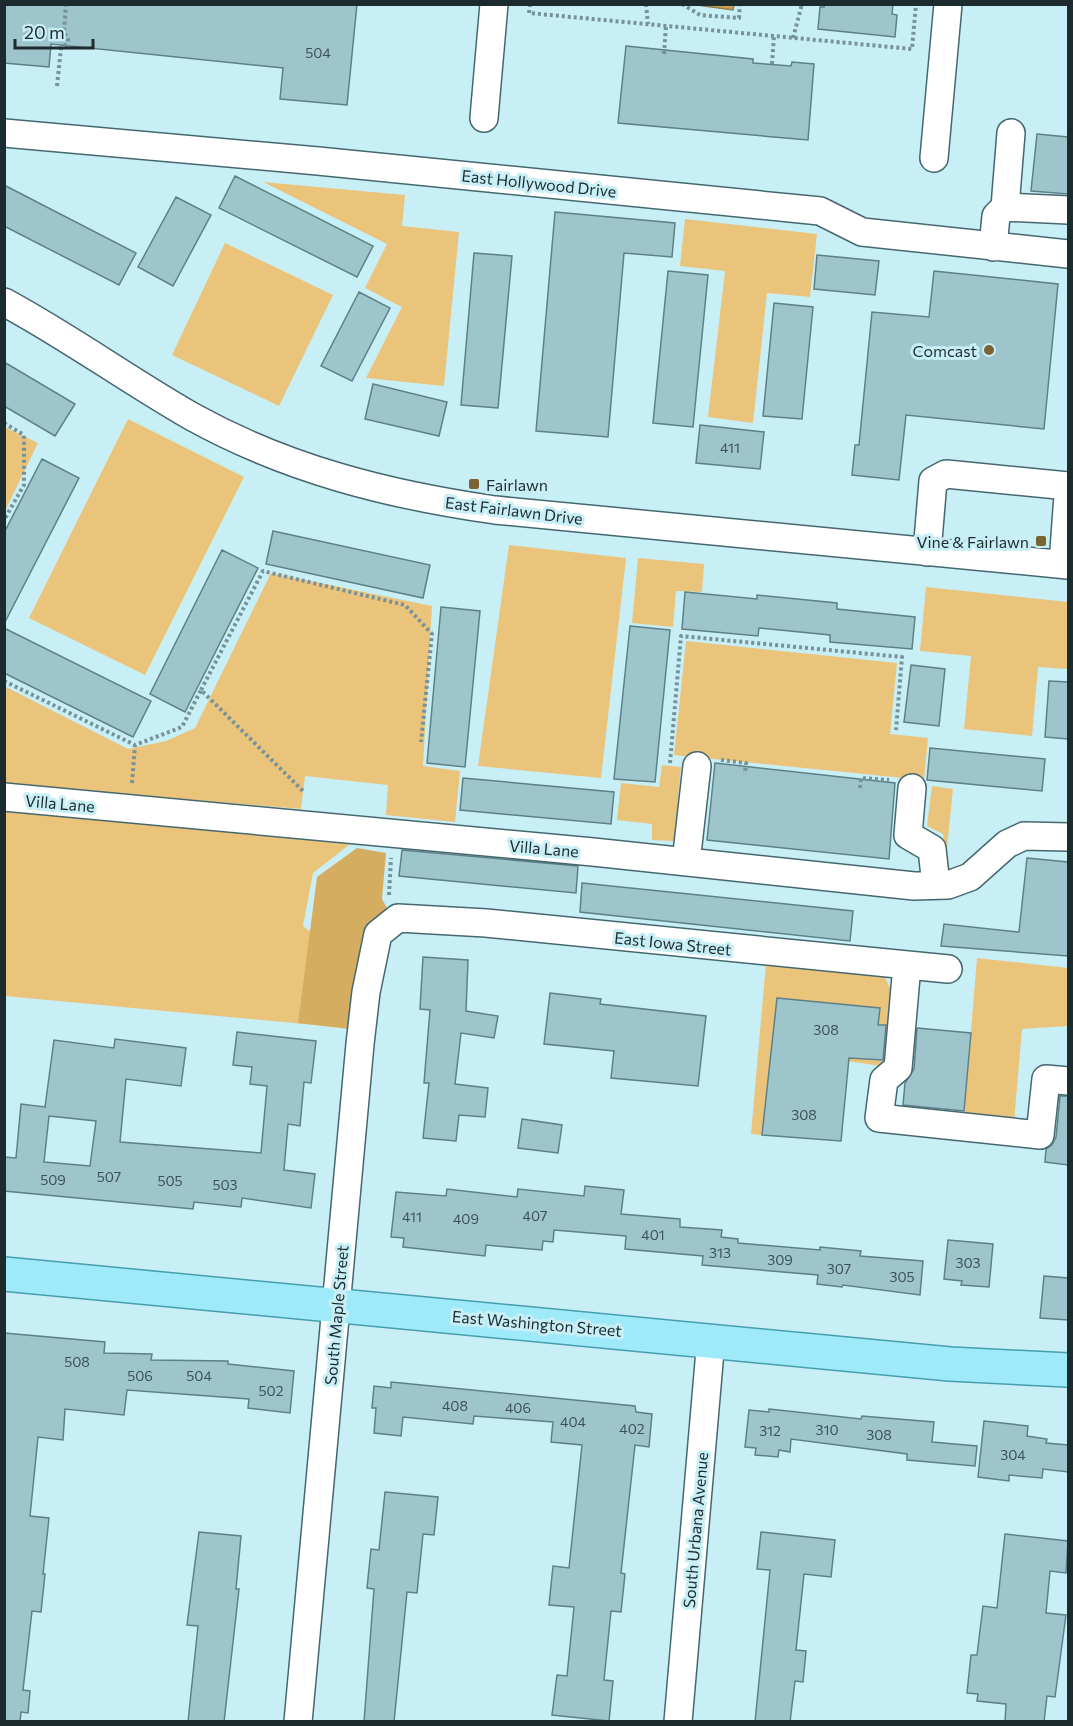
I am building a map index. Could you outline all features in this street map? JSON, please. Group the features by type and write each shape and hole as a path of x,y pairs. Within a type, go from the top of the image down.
{"main road":[{"name":"East Washington Street","path":"4,1274 711,1339 950,1364 1068,1370"}],"street":[{"path":"484,118 494,4"},
{"path":"934,158 948,4"},
{"name":"East Hollywood Drive","path":"4,133 329,162 820,211 862,232 1068,254"},
{"path":"993,247 996,216 1005,207 1011,133"},
{"path":"1005,207 1068,210"},
{"name":"East Fairlawn Drive","path":"4,302 56,330 124,376 193,417 264,451 366,486 436,501 495,510 1066,565"},
{"path":"927,552 933,481 946,474 1068,486"},
{"path":"1066,565 1068,495"},
{"path":"686,862 697,766"},
{"path":"912,788 909,835 932,849 936,885"},
{"name":"Villa Lane","path":"4,798 686,862 902,885 948,885 970,877 1007,844 1024,836 1068,837"},
{"name":"East Iowa Street","path":"398,918 486,924 948,969"},
{"name":"South Maple Street","path":"298,1722 366,992 378,934 398,918"},
{"path":"908,965 898,1068 884,1080 879,1118 1040,1135 1046,1079 1068,1081"},
{"name":"South Urbana Avenue","path":"678,1722 711,1339"}],"path":[{"path":"57,86 61,48 67,44 68,39 64,32 66,4"},
{"path":"530,4 529,13 912,49 916,4"},
{"path":"646,4 648,24"},
{"path":"682,4 700,15 739,18 740,4"},
{"path":"793,38 802,4"},
{"path":"664,54 666,26"},
{"path":"772,64 774,36"},
{"path":"4,423 24,435 24,485 4,520"},
{"path":"4,681 135,745 182,727 264,571 405,605 432,634 421,742"},
{"path":"697,766 669,763 681,636 902,657 896,730"},
{"path":"201,690 304,792"},
{"path":"130,809 135,745"},
{"path":"860,788 861,778 898,781 912,788"},
{"path":"393,834 387,892 398,918"}],"shaded area":[{"path":"697,5 734,5 733,10"},
{"path":"263,182 405,195 402,226 459,232 444,386 366,378 402,307 365,288 387,244"},
{"path":"685,219 817,234 810,297 767,293 753,423 708,417 725,271 680,266"},
{"path":"225,243 333,295 279,406 172,355"},
{"path":"128,419 244,477 145,675 29,618"},
{"path":"5,427 38,443 5,511"},
{"path":"509,545 626,558 601,778 478,766"},
{"path":"638,558 704,564 702,592 676,591 673,627 632,623"},
{"path":"271,573 432,606 423,766 460,771 455,822 386,815 388,785 305,776 301,809 5,784 4,686 128,749 166,741 195,728"},
{"path":"926,587 1068,602 1068,669 1038,667 1032,736 964,729 971,656 920,651"},
{"path":"686,641 897,663 890,734 928,738 924,780 674,755"},
{"path":"662,765 681,767 674,841 652,840 652,824 617,820 621,783 659,787"},
{"path":"932,786 953,789 946,858 943,834 927,826"},
{"path":"4,807 354,841 313,873 303,926 343,957 336,1027 5,996"},
{"path":"357,848 386,853 382,899 392,917 358,1030 298,1023 317,877"},
{"path":"767,952 877,961 894,996 881,1066 847,1061 762,1135 751,1134"},
{"path":"977,958 1068,968 1068,1026 1022,1029 1014,1122 964,1116"}],"building":[{"path":"4,4 357,4 347,105 280,99 283,68 51,44 49,67 4,63"},
{"path":"824,4 893,4 892,14 897,15 895,37 818,29 820,7 824,7"},
{"path":"626,46 753,59 753,63 791,66 792,62 814,64 808,140 618,123"},
{"path":"1037,134 1068,137 1068,194 1031,191"},
{"path":"235,176 373,246 357,277 219,208"},
{"path":"4,185 136,253 119,285 4,226"},
{"path":"176,197 211,215 173,286 138,267"},
{"path":"555,212 675,223 672,257 624,253 608,437 536,431"},
{"path":"474,253 512,256 498,408 461,405"},
{"path":"817,255 879,261 875,295 814,289"},
{"path":"668,271 708,275 693,427 653,423"},
{"name":"Comcast","path":"934,271 1058,284 1044,429 906,415 899,480 852,475 855,445 859,445 872,312 929,317"},
{"path":"359,292 390,308 352,381 321,366"},
{"path":"774,303 813,307 802,419 763,416"},
{"path":"4,362 75,404 55,436 4,406"},
{"path":"373,384 447,402 439,436 365,419"},
{"path":"700,425 764,432 760,469 696,463"},
{"path":"42,459 79,478 4,624 4,533"},
{"path":"273,531 430,565 423,598 266,564"},
{"path":"222,550 258,568 185,712 150,694"},
{"path":"685,592 757,599 757,595 837,603 837,609 915,617 912,649 830,642 830,635 759,628 758,636 682,629"},
{"path":"441,607 480,611 465,767 427,763"},
{"path":"630,626 670,630 655,782 614,779"},
{"path":"4,628 151,701 133,737 4,673"},
{"path":"911,665 945,669 939,726 904,722"},
{"path":"1049,681 1068,682 1068,739 1045,737"},
{"path":"930,748 1045,759 1042,791 927,780"},
{"path":"715,763 895,783 889,859 707,840"},
{"path":"463,778 614,792 611,824 460,810"},
{"path":"402,850 578,866 576,893 399,876"},
{"path":"1027,858 1068,862 1068,956 941,946 944,924 1019,932"},
{"path":"582,883 853,911 850,941 580,912"},
{"path":"423,957 468,960 466,1011 498,1016 494,1038 461,1033 455,1084 488,1088 485,1117 459,1115 456,1141 423,1138 429,1083 424,1083 430,1010 420,1009"},
{"path":"550,993 601,999 600,1004 706,1016 698,1086 611,1078 614,1051 544,1044"},
{"path":"777,998 880,1008 878,1025 886,1025 883,1060 849,1058 841,1141 762,1135"},
{"path":"917,1028 971,1033 964,1111 903,1105 905,1083 914,1069"},
{"path":"237,1032 316,1041 311,1083 304,1082 300,1126 288,1124 284,1170 315,1174 311,1208 242,1198 241,1207 194,1202 193,1209 4,1191 4,1157 16,1158 21,1104 45,1107 54,1040 114,1048 115,1039 186,1048 181,1086 126,1079 120,1142 261,1153 267,1086 250,1084 252,1067 233,1065","holes":["49,1116 96,1121 90,1166 44,1162"]},
{"path":"1060,1096 1068,1096 1068,1165 1045,1162 1046,1149 1052,1145 1056,1137"},
{"path":"522,1119 562,1125 558,1153 518,1148"},
{"path":"585,1186 624,1190 621,1214 680,1219 680,1227 722,1230 721,1237 738,1239 738,1243 820,1250 820,1247 861,1251 860,1256 923,1261 920,1295 817,1284 818,1275 702,1265 703,1256 625,1249 626,1236 554,1230 553,1242 543,1241 542,1250 486,1245 485,1256 403,1247 404,1238 391,1237 396,1192 446,1196 447,1189 517,1197 518,1189 584,1196"},
{"path":"948,1240 993,1244 989,1287 961,1285 962,1281 944,1279"},
{"path":"1044,1276 1068,1278 1068,1320 1040,1318"},
{"path":"4,1333 105,1342 104,1353 152,1354 151,1360 228,1361 228,1364 294,1371 290,1413 248,1408 249,1399 127,1390 124,1415 65,1409 63,1440 38,1437 30,1516 49,1518 41,1612 32,1611 23,1690 30,1691 28,1713 21,1712 20,1722 4,1722"},
{"path":"391,1382 635,1406 636,1412 652,1414 649,1447 635,1445 621,1573 625,1574 621,1612 611,1611 604,1680 613,1681 609,1721 552,1715 557,1675 567,1676 574,1607 549,1605 553,1566 569,1568 582,1445 551,1442 553,1422 474,1416 473,1424 403,1417 401,1436 374,1433 376,1408 372,1408 374,1386 391,1388"},
{"path":"769,1409 861,1419 862,1416 934,1422 932,1442 977,1446 975,1466 907,1460 907,1454 791,1439 790,1452 779,1450 778,1457 755,1455 756,1448 745,1447 749,1410 769,1412"},
{"path":"984,1421 1028,1426 1027,1436 1047,1439 1046,1443 1068,1445 1068,1472 1043,1469 1042,1478 1009,1475 1009,1481 978,1477"},
{"path":"385,1492 438,1497 434,1535 423,1534 417,1593 407,1592 394,1722 364,1722 374,1589 367,1588 371,1549 379,1550"},
{"path":"199,1532 241,1536 236,1589 239,1589 224,1722 188,1722 198,1626 187,1625"},
{"path":"761,1532 835,1540 831,1577 804,1574 796,1650 806,1651 803,1682 795,1681 790,1722 755,1722 770,1570 757,1569"},
{"path":"1005,1534 1068,1541 1066,1573 1050,1571 1046,1613 1066,1615 1055,1697 1047,1696 1044,1722 1005,1722 1006,1704 977,1701 978,1694 967,1693 971,1655 977,1655 983,1606 997,1608"}],"place":[{"name":"Comcast","path":"989,350"},
{"name":"Fairlawn","path":"474,484"},
{"name":"Vine & Fairlawn","path":"1041,541"}]}
